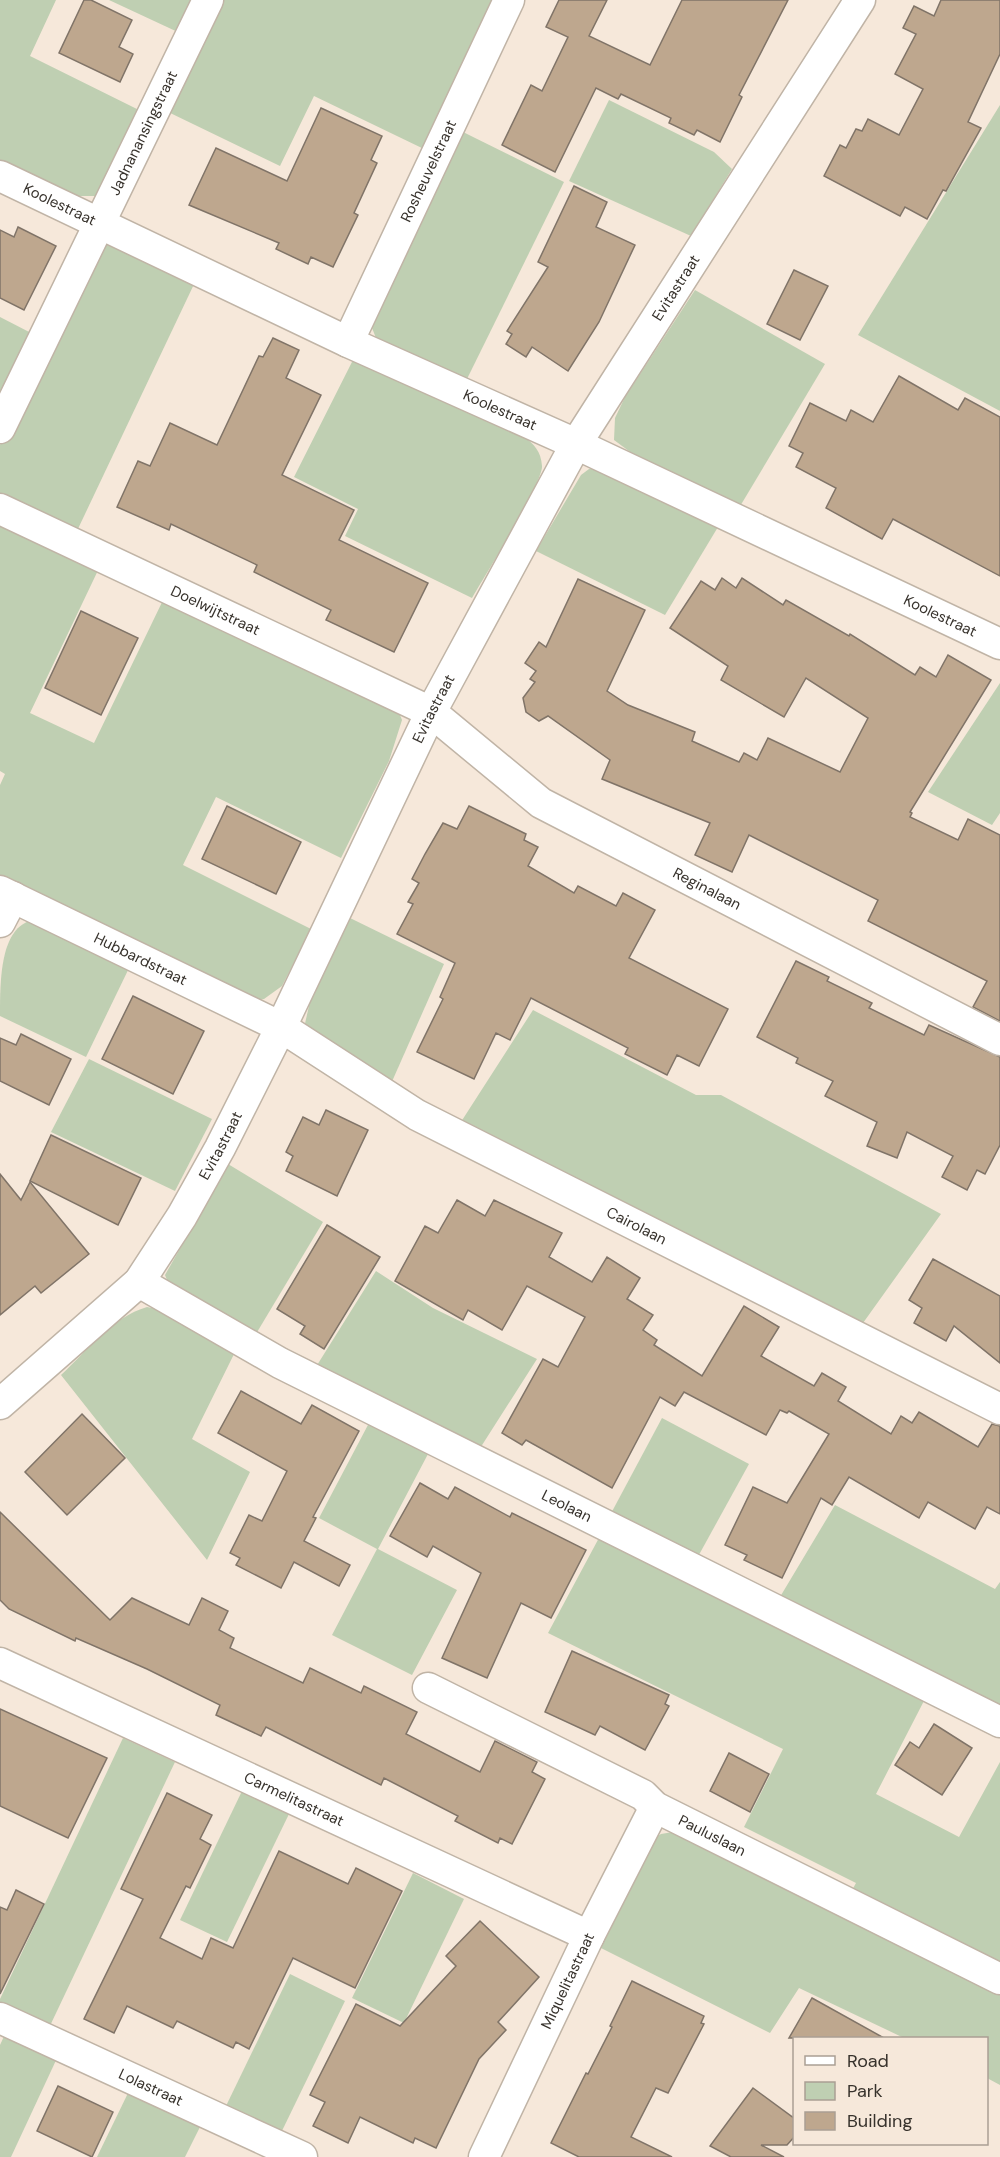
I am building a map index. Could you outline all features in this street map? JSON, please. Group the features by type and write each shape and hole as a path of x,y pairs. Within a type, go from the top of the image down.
{"street":[{"name":"Jadnanansingstraat","path":"0,428 208,0"},
{"name":"Rosheuvelstraat","path":"348,342 509,0"},
{"name":"Evitastraat","path":"0,1404 139,1282 182,1216 215,1158 280,1027 431,712 576,444 860,0"},
{"name":"Koolestraat","path":"0,176 348,342 576,444 1000,644"},
{"name":"Doelwijtstraat","path":"0,509 431,712"},
{"name":"Reginalaan","path":"431,712 541,803 1000,1040"},
{"name":"Hubbardstraat","path":"4,903 280,1027"},
{"name":"Cairolaan","path":"280,1027 417,1115 1000,1409"},
{"name":"Leolaan","path":"139,1282 280,1364 1000,1722"},
{"name":"Carmelitastraat","path":"0,1663 589,1936"},
{"name":"Pauluslaan","path":"428,1688 643,1795 655,1807 1000,1979"},
{"name":"Miquelitastraat","path":"484,2157 589,1936 655,1807"},
{"name":"Lolastraat","path":"0,2018 302,2157"}],"green space":[{"path":"0,0 56,0 30,56 145,113 99,196 67,196 0,164"},
{"path":"109,0 197,0 182,34"},
{"path":"217,0 499,0 426,150 314,96 280,166 164,110"},
{"path":"609,100 714,152 732,169 691,236 569,181"},
{"path":"1000,105 1000,411 858,335"},
{"path":"461,131 564,182 465,383 376,338 370,323"},
{"path":"105,241 196,280 76,533 0,504 0,445 89,260"},
{"path":"695,290 825,364 739,508 645,463 614,440 615,418 625,397"},
{"path":"0,317 35,335 0,405"},
{"path":"355,356 523,436 534,445 538,452 542,466 540,476 512,530 472,598 345,536 358,509 294,477"},
{"path":"599,467 721,522 665,615 536,551 581,475 589,469"},
{"path":"0,518 102,562 30,713 94,743 166,594 398,710 402,720 389,761 341,858 216,797 183,865 311,929 282,986 264,999 252,1001 0,879 0,785 5,774 0,771"},
{"path":"1000,683 1000,813 992,825 928,792"},
{"path":"350,918 444,964 390,1086 304,1028 311,997"},
{"path":"33,920 131,964 86,1057 0,1016 2,972 8,944 22,925"},
{"path":"533,1010 696,1095 721,1095 941,1214 858,1330 459,1125"},
{"path":"89,1059 212,1119 175,1191 51,1132"},
{"path":"228,1164 323,1222 253,1339 169,1285 165,1275"},
{"path":"376,1271 433,1308 537,1359 477,1453 314,1370"},
{"path":"147,1307 161,1310 237,1348 192,1439 250,1472 207,1560 61,1375 122,1318"},
{"path":"662,1418 749,1464 695,1562 608,1519"},
{"path":"369,1423 428,1454 378,1549 457,1590 412,1675 332,1635 377,1549 319,1518"},
{"path":"835,1505 995,1589 1000,1582 1000,1713 777,1602"},
{"path":"600,1536 926,1697 876,1794 959,1837 1000,1762 1000,1969 850,1894 856,1883 744,1827 783,1749 548,1633"},
{"path":"123,1738 175,1762 48,2030 0,2007 0,1999"},
{"path":"242,1791 289,1814 227,1942 180,1920"},
{"path":"673,1832 1000,1991 1000,2085 988,2079 988,2037 902,2037 799,1988 770,2033 597,1946 651,1840 661,1834"},
{"path":"413,1873 464,1899 404,2023 352,1998"},
{"path":"290,1974 345,2001 280,2135 225,2108"},
{"path":"6,2032 58,2056 11,2157 0,2157 0,2045"},
{"path":"129,2091 201,2125 185,2157 97,2157"}],"building":[{"path":"84,0 91,0 132,20 119,47 133,54 120,82 59,53"},
{"path":"559,0 607,0 589,36 650,65 682,0 788,0 739,95 742,97 720,142 697,130 694,135 669,123 671,118 621,94 618,99 596,88 555,172 502,145 531,85 542,91 568,37 546,27"},
{"path":"941,0 1000,0 1000,54 968,122 981,128 946,191 943,190 927,219 905,207 900,216 824,176 840,145 846,148 856,129 862,131 868,119 899,135 923,89 895,74 916,34 903,28 914,6 934,16"},
{"path":"321,108 382,136 371,160 377,163 354,213 358,215 333,267 311,257 308,264 276,249 279,243 189,205 216,148 287,181"},
{"path":"574,186 607,202 596,227 635,245 599,322 568,371 532,347 526,357 506,344 512,334 507,331 548,267 538,262"},
{"path":"18,227 56,246 24,310 0,298 0,230 14,237"},
{"path":"794,270 828,286 800,340 767,324"},
{"path":"273,338 299,350 286,378 321,395 282,475 354,510 339,540 428,583 394,652 326,620 331,610 254,572 257,565 171,524 169,530 117,507 138,461 150,466 170,423 217,445 259,356 263,357"},
{"path":"899,376 958,410 965,398 1000,417 1000,576 893,519 882,539 826,508 836,488 796,467 803,453 789,446 810,403 846,421 851,410 873,422"},
{"path":"722,578 736,588 742,578 783,605 786,600 849,636 850,634 915,675 920,667 936,677 948,655 991,680 910,812 912,813 910,817 958,840 968,819 1000,835 1000,1021 973,1007 987,981 868,921 878,900 749,835 732,872 695,855 710,823 602,779 610,760 548,716 539,721 526,712 523,698 535,682 530,679 536,671 525,663 539,642 546,647 578,579 645,610 607,691 628,705 695,732 692,741 739,762 744,753 757,760 768,738 840,772 868,718 806,678 784,717 721,680 728,666 670,628 701,581 715,590"},
{"path":"81,611 138,638 101,715 45,688"},
{"path":"227,806 301,842 276,894 202,859"},
{"path":"469,806 526,834 524,840 538,847 528,866 574,893 578,886 616,906 623,893 655,910 629,958 728,1009 699,1066 677,1055 667,1075 625,1054 628,1048 531,998 510,1040 496,1033 474,1079 417,1052 443,999 440,997 455,963 397,934 413,904 408,902 419,883 412,879 425,854 443,823 457,829"},
{"path":"796,961 829,977 827,981 872,1003 869,1008 924,1035 929,1025 1000,1057 1000,1145 985,1174 977,1170 967,1190 942,1177 953,1156 907,1132 897,1158 867,1146 877,1122 825,1096 833,1081 796,1063 798,1058 757,1037"},
{"path":"133,996 204,1031 173,1094 102,1059"},
{"path":"21,1034 71,1059 49,1105 0,1081 0,1038 16,1045"},
{"path":"326,1110 368,1130 337,1196 286,1171 293,1156 286,1152 303,1117 319,1125"},
{"path":"51,1135 141,1178 118,1225 30,1181"},
{"path":"0,1174 21,1200 30,1182 89,1254 41,1293 35,1286 0,1315"},
{"path":"457,1200 485,1216 494,1200 562,1233 549,1257 592,1282 607,1257 640,1278 627,1299 653,1315 643,1330 657,1340 654,1345 702,1376 744,1306 779,1327 761,1356 814,1386 822,1373 846,1387 838,1401 891,1434 901,1416 912,1423 919,1412 978,1447 992,1424 1000,1426 1000,1514 987,1507 975,1529 928,1502 919,1518 849,1477 832,1505 821,1498 782,1578 744,1560 747,1555 725,1545 753,1487 787,1503 829,1434 789,1411 787,1413 780,1410 766,1435 684,1392 675,1406 660,1397 612,1488 526,1440 522,1445 502,1433 543,1359 558,1367 585,1317 527,1286 502,1330 468,1310 463,1320 395,1281 425,1226 438,1233"},
{"path":"327,1225 380,1257 324,1349 300,1334 305,1326 277,1309"},
{"path":"933,1259 1000,1296 1000,1363 954,1326 946,1341 914,1323 922,1308 909,1300"},
{"path":"241,1391 301,1424 312,1405 359,1431 313,1517 316,1518 304,1541 350,1565 339,1586 294,1562 281,1588 236,1565 240,1558 230,1553 249,1515 262,1521 287,1471 218,1433"},
{"path":"82,1414 125,1458 67,1515 25,1472"},
{"path":"420,1483 448,1499 455,1487 510,1517 512,1513 586,1550 551,1618 521,1603 487,1678 442,1658 481,1573 433,1546 427,1557 390,1536"},
{"path":"0,1512 110,1620 132,1598 189,1625 202,1598 228,1611 219,1630 234,1638 230,1648 303,1683 310,1668 361,1693 364,1686 417,1712 406,1734 480,1772 495,1741 537,1762 532,1772 545,1779 512,1844 500,1838 498,1843 455,1821 458,1816 384,1778 381,1785 266,1727 261,1736 216,1715 220,1705 147,1669 76,1638 75,1641 9,1609 0,1600"},
{"path":"572,1651 669,1695 665,1704 669,1706 645,1750 600,1726 595,1735 545,1712"},
{"path":"0,1709 107,1758 68,1838 0,1806"},
{"path":"934,1724 972,1748 942,1795 895,1765 910,1742 919,1748"},
{"path":"729,1753 769,1774 750,1812 710,1791"},
{"path":"167,1793 212,1815 200,1839 211,1845 190,1888 186,1886 160,1938 202,1959 211,1938 233,1948 279,1851 348,1884 356,1868 402,1891 355,1988 293,1958 249,2049 236,2042 233,2048 177,2021 173,2028 127,2006 114,2033 84,2019 143,1899 121,1889"},
{"path":"16,1890 44,1904 0,1994 0,1907 7,1910"},
{"path":"480,1921 539,1977 498,2022 506,2030 479,2059 436,2148 415,2138 413,2143 360,2117 348,2143 313,2126 325,2102 310,2095 356,2004 400,2026 456,1966 446,1956"},
{"path":"632,1981 704,2016 701,2023 704,2024 668,2093 656,2088 631,2137 672,2157 579,2157 551,2143 612,2027 610,2026"},
{"path":"812,1998 882,2037 793,2037 789,2038"},
{"path":"58,2086 113,2112 92,2157 37,2131"},
{"path":"753,2088 793,2118 793,2138 787,2145 761,2145 784,2157 731,2157 710,2146"}]}
